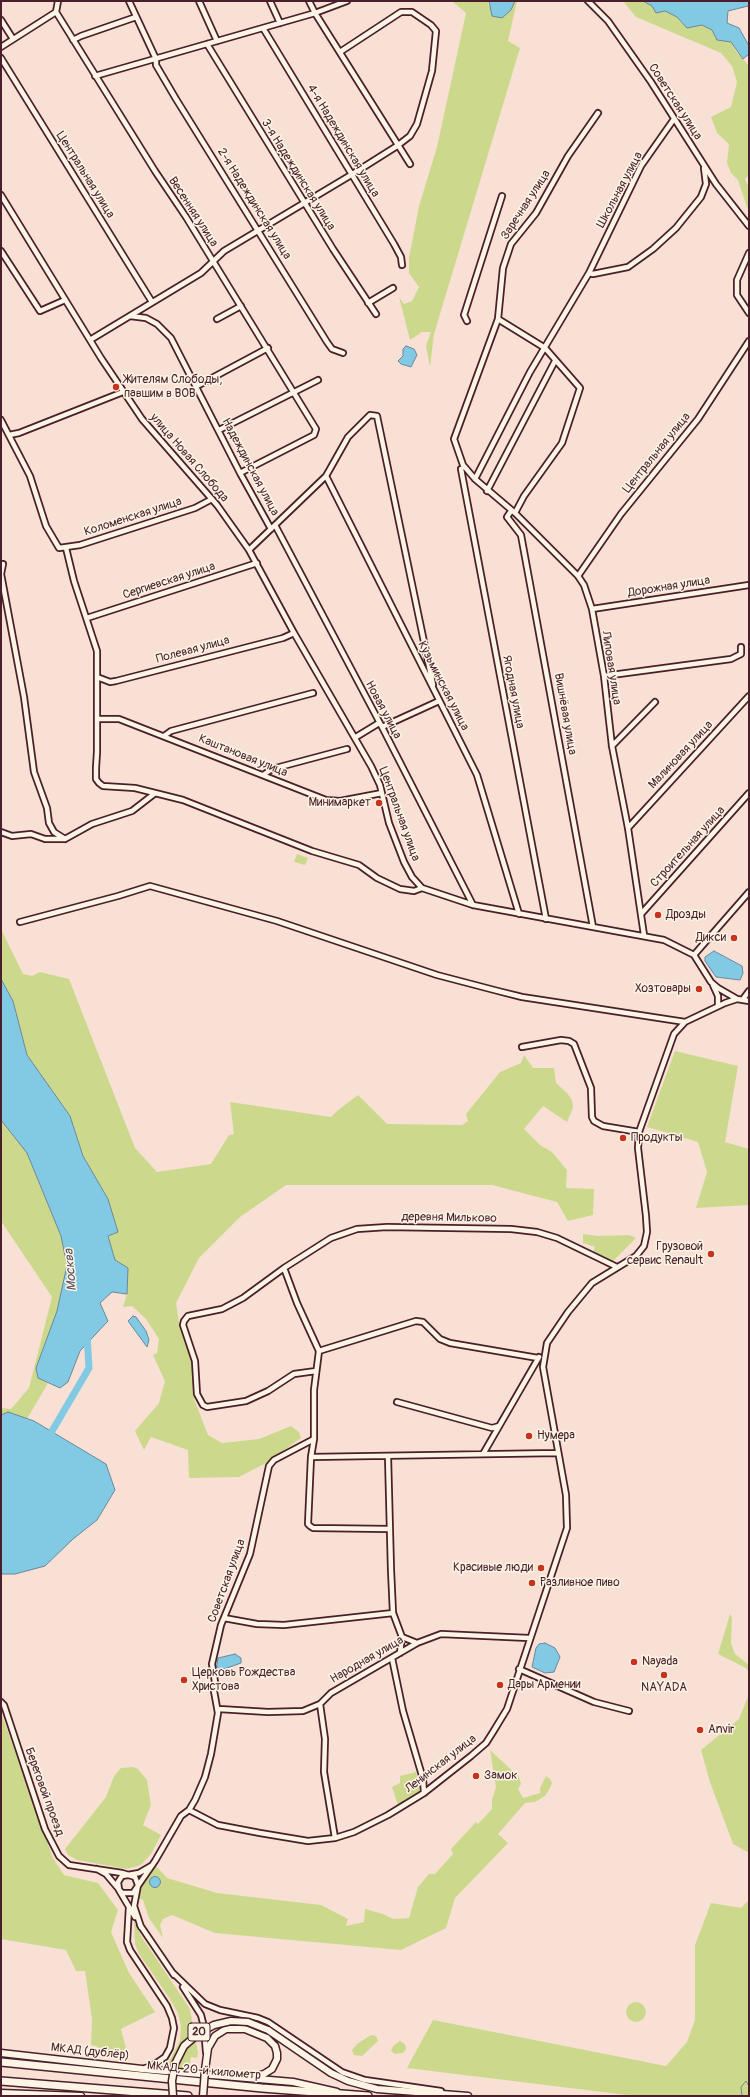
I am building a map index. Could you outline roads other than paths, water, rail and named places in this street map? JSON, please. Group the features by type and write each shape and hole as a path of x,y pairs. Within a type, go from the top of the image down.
{"highway":[{"name":"МКАД, 20-й километр","path":"1,2062 37,2067 368,2096"},
{"path":"1,2081 188,2096"}],"main road":[{"name":"20","path":"173,2096 172,2081 175,2064 184,2046 199,2033 214,2025 231,2021 248,2022 268,2030 331,2073 348,2082 377,2089 466,2096"},
{"path":"203,2096 206,2056 212,2040 221,2031 238,2028 260,2034 275,2046 277,2053 275,2064 264,2074 247,2077"},
{"name":"МКАД (дублёр)","path":"1,2053 142,2069 247,2077 310,2084 343,2094"},
{"path":"1,2093 81,2096"}],"street":[{"path":"1,47 56,12 58,1"},
{"name":"2-я Надеждинская улица","path":"129,1 156,59 156,65 176,99 326,342 332,349 343,353"},
{"path":"199,1 217,41"},
{"path":"270,1 280,23"},
{"path":"309,1 397,146 410,164"},
{"path":"95,76 315,13 347,1"},
{"name":"Советская улица","path":"588,1 608,21 696,151 716,184 749,226"},
{"name":"Весенняя улица","path":"56,12 268,348 316,429 316,433 240,473"},
{"path":"1,195 90,340 201,273 224,251 351,175 410,136 417,124 432,71 436,31 432,25 412,12 401,12 340,52"},
{"path":"73,40 136,17"},
{"path":"1,20 13,39"},
{"name":"4-я Надеждинская улица","path":"263,28 394,244 401,257 402,265"},
{"name":"3-я Надеждинская улица","path":"207,44 304,203 376,314"},
{"name":"Центральная улица","path":"1,58 152,302"},
{"name":"Заречная улица","path":"498,319 503,268 511,244 536,213 568,156 598,113"},
{"name":"Школьная улица","path":"475,479 530,372 589,273 641,166 674,119"},
{"path":"589,273 592,274 628,266 653,250 676,228 705,190 707,179 696,151"},
{"path":"467,321 464,315 502,196"},
{"path":"1,252 40,311 66,300"},
{"path":"749,253 737,280 737,295 749,313"},
{"path":"368,302 393,288"},
{"path":"217,319 241,306"},
{"name":"Надеждинская улица","path":"130,316 146,318 166,331 240,473 273,527"},
{"path":"498,319 545,348 580,388 562,443 513,512"},
{"name":"Липовая улица","path":"498,319 454,439 458,456 463,465 475,479 513,512 578,576 584,585 592,609 604,676 612,746 628,828 642,913 644,935"},
{"name":"улица Новая Слобода","path":"90,340 142,419 212,499 249,550"},
{"name":"Центральная улица","path":"578,576 621,514 698,419 749,341"},
{"path":"196,386 268,348"},
{"path":"488,491 555,361"},
{"path":"218,430 318,380"},
{"path":"1,420 9,434 19,433 123,392"},
{"path":"249,550 326,476 348,437 370,415 376,416 434,692"},
{"name":"Коломенская улица","path":"9,434 30,476 46,526 58,548 66,548 195,508 212,499"},
{"name":"Ягодная улица","path":"461,469 546,919"},
{"name":"Кузьминская улица","path":"326,476 477,775 519,914"},
{"name":"Вишнёвая улица","path":"513,512 506,517 521,534 593,927"},
{"name":"Новая улица","path":"273,527 380,725 473,905"},
{"path":"66,548 74,581 97,651 96,779 103,786 135,788 154,794 183,800 322,855 359,865 377,878 400,889 414,891 422,888 473,905 644,935 664,940 694,955 718,996 718,1006"},
{"name":"Центральная улица","path":"249,550 294,633 356,737 371,766 382,794 389,823 404,862 412,877 422,888"},
{"name":"Сергиевская улица","path":"87,618 257,563"},
{"path":"3,564 1,574 24,696 34,772 49,823 54,832 65,839"},
{"name":"Дорожная улица","path":"592,609 749,585"},
{"name":"Полевая улица","path":"97,677 110,682 116,681 283,638 294,633"},
{"path":"604,676 731,659 741,654 741,647"},
{"path":"164,736 171,732 313,693"},
{"name":"Малиновая улица","path":"628,828 749,696"},
{"path":"356,737 380,725 439,701"},
{"path":"612,746 655,702"},
{"name":"Каштановая улица","path":"97,719 119,719 332,801 382,794"},
{"path":"263,775 272,769 347,748"},
{"name":"Строительная улица","path":"642,913 749,793"},
{"path":"1,832 12,836 31,834 45,839 65,839 92,824 132,811 154,794"},
{"path":"20,922 150,886 277,921 437,975 522,997 685,1022 718,1006 740,999 749,991"},
{"path":"694,955 749,892"},
{"path":"711,982 718,988 740,999 749,1001"},
{"name":"Ленинская улица","path":"189,1810 218,1825 308,1841 335,1838 354,1832 388,1815 424,1793 486,1743 506,1709 529,1638 559,1556 567,1528 566,1496 543,1367 547,1343 555,1329 581,1294 592,1283 640,1252 644,1246 647,1232 638,1148 640,1123 674,1034 685,1022"},
{"path":"522,1047 561,1040 569,1041 574,1044 591,1088 592,1117 594,1121 603,1126 639,1132"},
{"name":"деревня Мильково","path":"316,1371 294,1374 268,1391 246,1401 207,1407 203,1405 197,1394 194,1352 183,1325 185,1318 188,1316 222,1309 243,1298 284,1268 331,1238 357,1229 387,1227 511,1229 537,1232 557,1238 617,1267"},
{"path":"284,1268 297,1303 319,1351 316,1371 308,1524 313,1528 388,1529"},
{"path":"319,1351 416,1321 423,1322 440,1339 450,1343 538,1358"},
{"path":"483,1454 538,1358 544,1354"},
{"path":"397,1402 492,1428 499,1426 501,1423"},
{"name":"Советская улица","path":"218,1706 214,1691 215,1682 212,1664 224,1618 250,1554 269,1466 274,1460 312,1440"},
{"path":"311,1457 558,1453"},
{"path":"388,1456 388,1529 393,1613 402,1637 400,1653"},
{"path":"224,1618 257,1624 284,1625 393,1613"},
{"name":"Народная улица","path":"218,1706 268,1712 303,1711 320,1704 331,1693 417,1643 446,1633 529,1638"},
{"path":"402,1637 417,1643"},
{"path":"392,1658 404,1711 423,1780 424,1793"},
{"path":"519,1669 594,1702 629,1711"},
{"name":"Береговой проезд","path":"1,1702 4,1705 26,1774 52,1844 59,1856 69,1865 127,1874"},
{"path":"320,1704 325,1739 324,1772 335,1838"},
{"path":"119,1890 128,1895 136,1890 181,1816 189,1810 205,1777 212,1754 218,1706"},
{"path":"119,1890 119,1879 127,1874 139,1873 152,1865"},
{"path":"97,1869 108,1875 119,1890 141,1927 201,2015 205,2035 206,2056"},
{"path":"127,1874 136,1879 134,1906 141,1927"},
{"path":"128,1905 127,1942 130,1950 167,2006 174,2028 170,2048 164,2056 152,2066 142,2069"},
{"path":"173,1973 205,2004 220,2010 258,2018 268,2022 333,2066 349,2075 365,2080 466,2096"}],"water":[{"path":"489,1 515,1 511,10 502,18 492,16"},
{"path":"643,1 749,1 749,8 748,6 728,11 727,23 739,28 749,46 749,54 743,59 731,42 717,40 712,30 702,25 687,28 677,17 665,11 656,13 652,6"},
{"path":"406,346 414,349 417,355 411,367 401,364 398,361 403,356 403,349"},
{"path":"714,951 742,966 743,973 740,980 716,977 705,961 705,957"},
{"path":"1,979 13,1001 27,1055 70,1116 83,1156 108,1199 118,1232 108,1236 115,1260 128,1268 127,1294 112,1292 100,1303 108,1321 80,1351 68,1382 60,1388 38,1378 36,1368 57,1311 67,1265 61,1236 27,1153 1,1120"},
{"path":"133,1316 136,1317 146,1331 149,1340 147,1347 128,1321"},
{"path":"8,1412 34,1421 106,1464 115,1490 97,1520 73,1539 45,1566 15,1574 1,1574 1,1415"},
{"path":"545,1643 555,1648 560,1657 554,1672 545,1673 532,1667 536,1648 539,1644"},
{"path":"235,1654 241,1658 241,1663 216,1672 218,1658"},
{"path":"155,1876 159,1878 161,1882 159,1886 155,1888 151,1886 149,1882 151,1878"}],"waterway":[{"name":"Москва","path":"48,1438 89,1368 87,1334"},
{"path":"742,2096 741,2087 746,2081 749,2086"}],"place":[{"name":"Жителям Слободы, павшим в ВОВ","path":"116,387"},
{"name":"Минимаркет","path":"379,803"},
{"name":"Дрозды","path":"658,915"},
{"name":"Дикси","path":"734,938"},
{"name":"Хозтовары","path":"699,989"},
{"name":"Продукты","path":"623,1138"},
{"name":"Грузовой сервис Renault","path":"711,1254"},
{"name":"Нумера","path":"529,1436"},
{"name":"Красивые люди","path":"541,1568"},
{"name":"Разливное пиво","path":"532,1583"},
{"name":"Nayada","path":"634,1662"},
{"name":"NAYADA","path":"664,1675"},
{"name":"Церковь Рождества Христова","path":"184,1680"},
{"name":"Дары Армении","path":"500,1685"},
{"name":"Anvir","path":"700,1730"},
{"name":"Замок","path":"476,1776"}]}
